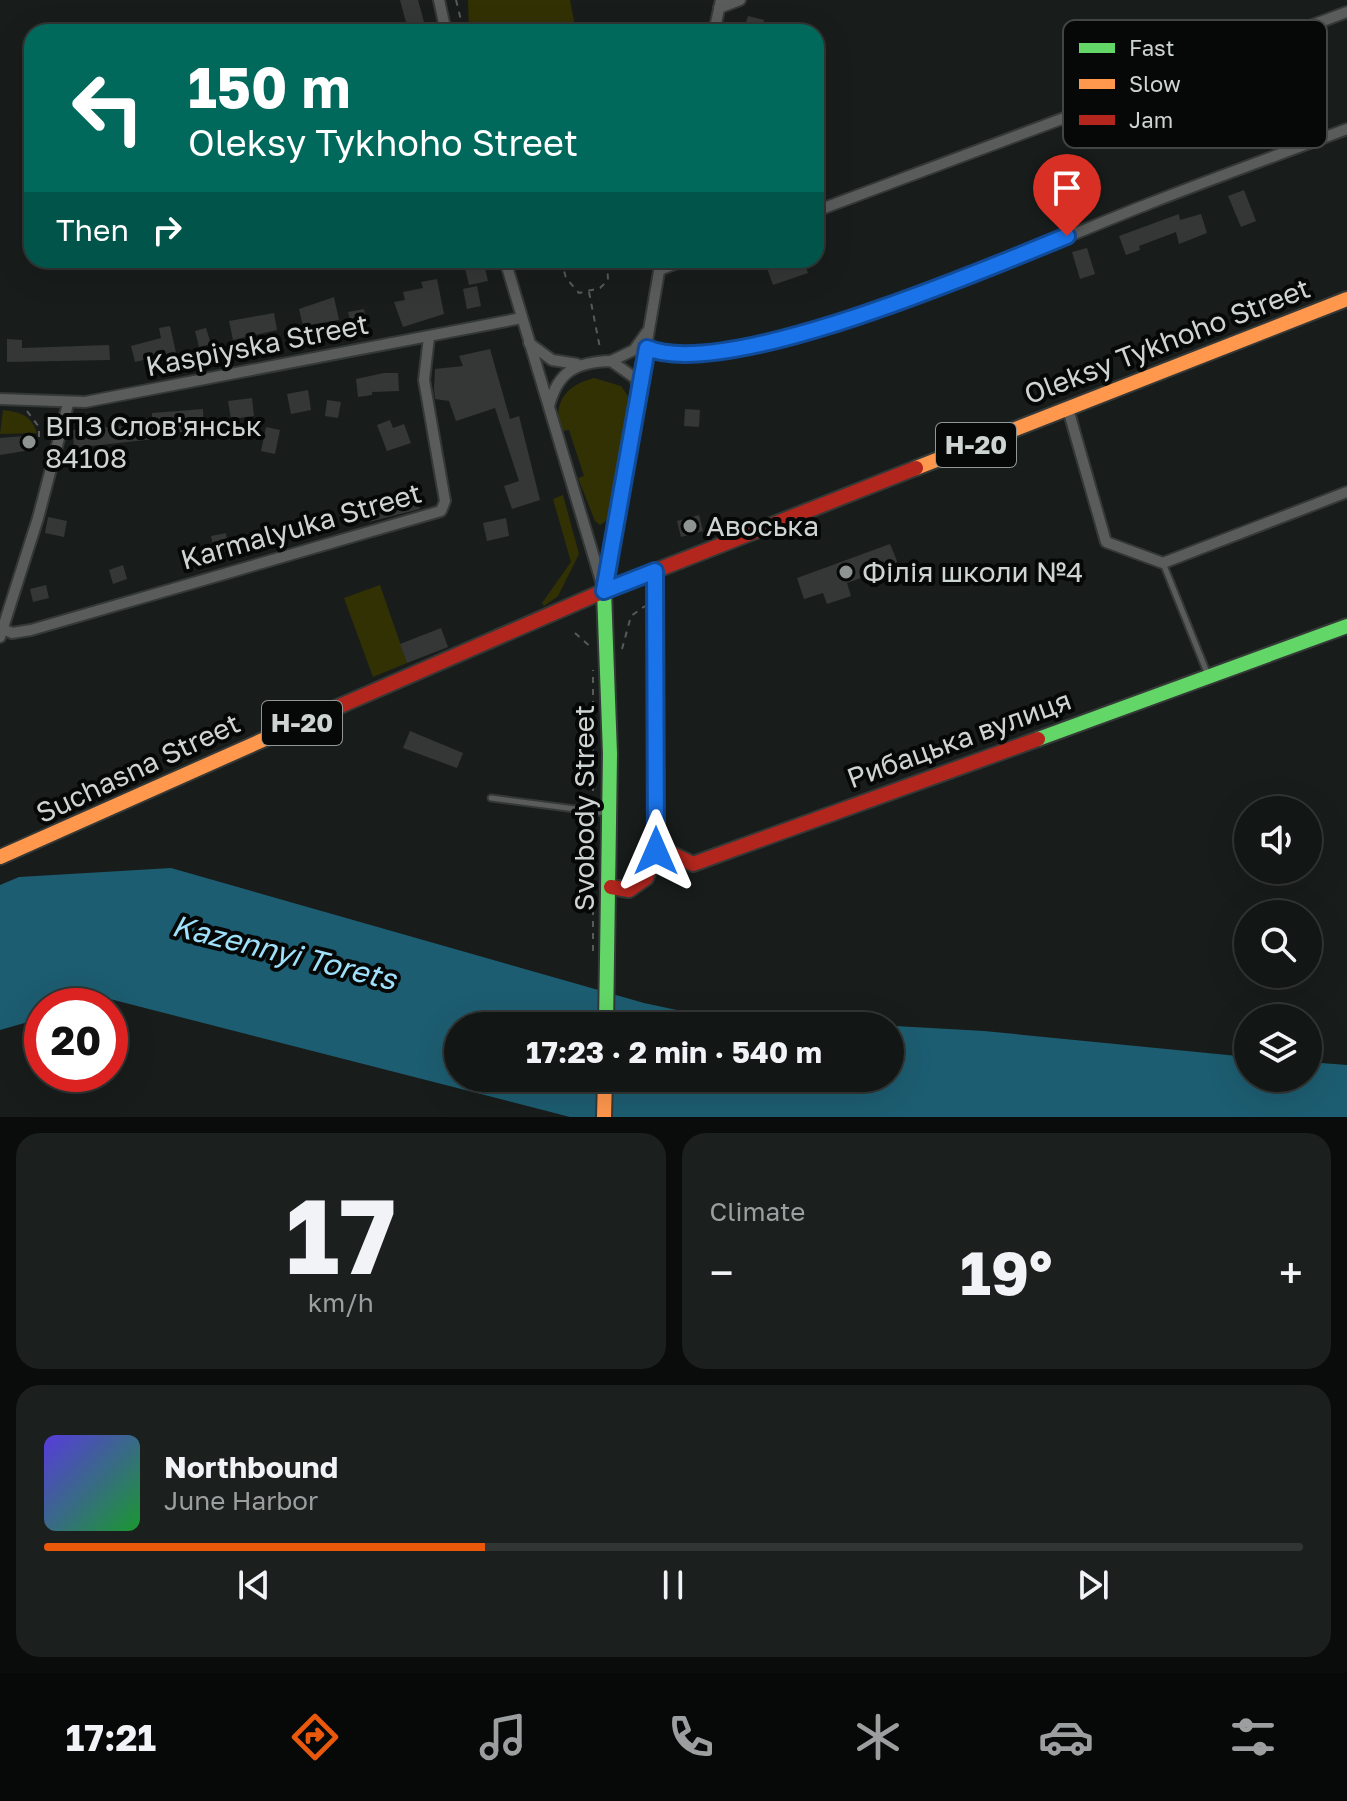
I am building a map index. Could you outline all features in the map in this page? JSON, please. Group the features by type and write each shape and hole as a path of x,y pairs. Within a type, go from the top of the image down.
{"main road":[{"name":"Oleksy Tykhoho Street","path":"604,591 1347,299"},
{"name":"Svobody Street","path":"604,591 611,706 611,887 606,1012"},
{"name":"Suchasna Street","path":"0,857 45,840 256,743 604,591"},
{"name":"Рибацька вулиця","path":"656,851 658,847 693,864 1347,626"},
{"path":"611,887 629,890 646,878 656,851"},
{"path":"604,1117 605,1092"}],"street":[{"path":"439,0 444,24"},
{"path":"716,24 720,4 740,0"},
{"path":"1326,20 1347,12"},
{"path":"824,208 1063,118"},
{"path":"1327,137 1347,129"},
{"path":"647,348 662,354 707,355 781,341 999,263 1298,148"},
{"path":"507,268 604,591"},
{"path":"604,591 660,268"},
{"name":"Kaspiyska Street","path":"0,399 68,404 522,318"},
{"path":"529,343 552,360 578,364 607,361 634,350 650,327"},
{"name":"Karmalyuka Street","path":"2,633 22,633 441,511 445,508 445,501 424,380 429,337"},
{"path":"607,361 635,378 640,391"},
{"path":"548,408 555,386 578,364"},
{"path":"2,633 68,404"},
{"path":"1068,409 1106,542 1163,563 1347,492"}],"lane":[{"path":"1163,563 1209,676"},
{"path":"655,571 656,851"},
{"path":"491,798 611,813"}],"path":[{"path":"456,0 462,24"},
{"path":"564,268 572,288 579,293 600,288 608,280 607,268"},
{"path":"589,291 607,361"},
{"path":"15,400 39,427 39,442"},
{"path":"575,633 591,644 593,659 593,951"}],"shaded area":[{"path":"468,0 570,0 574,24 469,24"},
{"path":"594,378 621,386 630,399 608,520 600,525 595,521 578,478 584,476 569,430 561,431 558,412 569,390"},
{"path":"3,410 24,416 32,422 37,433 0,434"},
{"path":"563,495 579,554 558,596 544,606 542,603 571,562 553,499"},
{"path":"380,585 407,663 373,677 344,598"}],"water":[{"name":"Kazennyi Torets","path":"171,868 644,1003 686,1012 444,1012 444,1085 128,1004 128,988 24,988 24,1023 0,1030 0,885 19,877"},
{"path":"904,1026 984,1031 1234,1056 1234,1092 1322,1092 1322,1063 1347,1065 1347,1117 570,1117 473,1092 904,1092"}],"building":[{"path":"400,0 418,0 424,22 406,24"},
{"path":"748,16 764,20 763,24 746,24"},
{"path":"1244,190 1256,221 1241,227 1228,196"},
{"path":"1179,214 1180,220 1201,214 1207,233 1179,244 1176,232 1139,246 1140,250 1126,255 1119,236"},
{"path":"1087,248 1095,274 1080,279 1072,252"},
{"path":"465,268 485,268 488,281 469,285"},
{"path":"767,268 806,268 808,273 773,285"},
{"path":"437,279 444,314 403,327 394,302 405,300 403,292 423,288 421,282"},
{"path":"477,286 481,306 467,309 463,289"},
{"path":"334,297 339,320 303,326 299,309"},
{"path":"364,309 367,324 352,327 348,312"},
{"path":"274,313 277,330 233,340 229,321"},
{"path":"170,326 176,353 135,362 131,346 161,338 159,328"},
{"path":"206,328 211,344 199,347 195,331"},
{"path":"7,339 22,340 22,348 109,345 110,360 7,362"},
{"path":"490,349 510,419 519,416 540,500 512,509 504,486 519,481 495,408 456,421 449,401 435,399 435,369 463,366 459,356"},
{"path":"398,373 399,391 372,392 372,395 358,397 356,379"},
{"path":"308,390 311,410 291,414 287,394"},
{"path":"252,398 254,416 231,419 228,401"},
{"path":"327,400 341,402 338,418 325,416"},
{"path":"203,409 204,432 172,432 172,437 74,448 73,430 132,425 132,420 152,418 152,413"},
{"path":"685,409 700,410 699,427 684,426"},
{"path":"390,420 393,428 404,424 411,443 387,451 377,425"},
{"path":"266,427 280,430 275,454 261,451"},
{"path":"36,435 37,449 0,455 0,438"},
{"path":"415,493 420,509 369,522 365,507"},
{"name":"Авоська","path":"699,515 703,531 681,537 677,521"},
{"path":"48,517 67,521 64,537 45,533"},
{"path":"506,518 509,536 487,541 483,523"},
{"path":"226,533 229,551 215,554 211,536"},
{"name":"Філія школи №4","path":"890,544 897,561 895,566 847,583 851,596 827,604 823,593 804,599 797,578"},
{"path":"123,565 127,579 113,584 109,570"},
{"path":"46,585 49,598 33,602 30,589"},
{"path":"441,628 448,647 407,663 400,644"},
{"path":"410,731 463,753 457,768 403,748"}],"traffic: fast":[{"path":"604,591 610,754 606,1012"},
{"path":"1038,739 1347,626"}],"traffic: slow":[{"path":"916,468 1347,299"},
{"path":"0,857 310,719"},
{"path":"604,1117 605,1092"}],"traffic: jam":[{"path":"310,719 604,591 916,468"},
{"path":"611,887 629,890 646,878 658,847 693,864 1038,739"}],"place":[{"name":"ВПЗ Слов'янськ 84108","path":"29,442"},
{"name":"Авоська","path":"690,526"},
{"name":"Філія школи №4","path":"846,572"}],"route":[{"path":"656,851 655,571 604,591 647,348 662,354 707,355 781,341 1067,236"}]}
